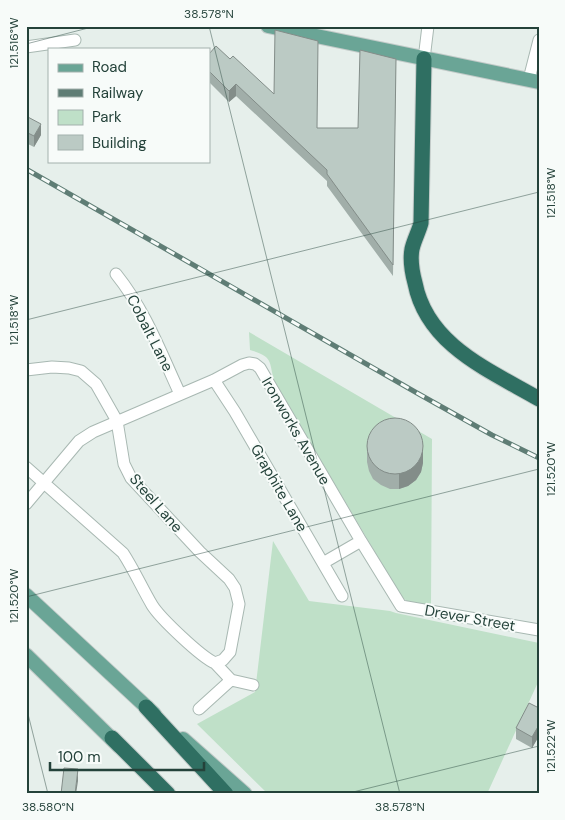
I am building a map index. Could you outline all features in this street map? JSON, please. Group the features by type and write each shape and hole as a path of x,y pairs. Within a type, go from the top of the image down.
{"highway":[{"path":"424,59 422,223 412,247 413,274 416,290 428,318 446,341 472,360 539,399"},
{"path":"146,707 226,794"},
{"path":"112,738 168,794"}],"main road":[{"path":"268,26 534,81"},
{"path":"26,595 146,707 245,794"},
{"path":"26,655 112,738 160,794"}],"street":[{"path":"424,59 428,26"},
{"path":"26,47 75,40"},
{"path":"534,81 539,40"},
{"name":"Cobalt Lane","path":"116,274 131,293 141,311 180,394"},
{"name":"Ironworks Avenue","path":"26,504 79,441 93,432 214,380 245,364 255,364 260,368 401,606"},
{"name":"Steel Lane","path":"26,370 52,367 69,368 81,371 96,384 117,421 124,464 131,478 200,552 229,579 235,588 239,604 230,652 223,660 215,663"},
{"name":"Graphite Lane","path":"214,380 235,412 342,596"},
{"path":"26,468 123,553 153,607 199,652 215,663 231,680 252,685"},
{"path":"323,563 361,541"},
{"name":"Drever Street","path":"401,606 539,630"},
{"path":"199,709 231,680"}],"green space":[{"path":"249,332 432,439 431,605 409,603 401,596 275,383 269,361 263,355 250,350"},
{"path":"273,541 309,601 390,611 539,643 539,680 487,794 268,794 197,724 255,692"}],"building":[{"path":"275,30 318,41 317,128 358,128 360,50 396,59 393,265 327,174 327,170 236,84 229,91 210,72 210,53 216,46 230,59 233,56 274,94"},
{"path":"26,116 41,124 34,136 26,132"},
{"path":"389,418 401,418 415,426 423,440 421,457 415,466 401,474 389,474 379,469 372,462 367,452 367,440 372,430 379,423"},
{"path":"529,703 539,708 539,725 532,737 516,728"},
{"path":"64,768 78,769 75,794 61,794"}],"railway":[{"path":"26,169 417,393 492,435 539,458"}]}
